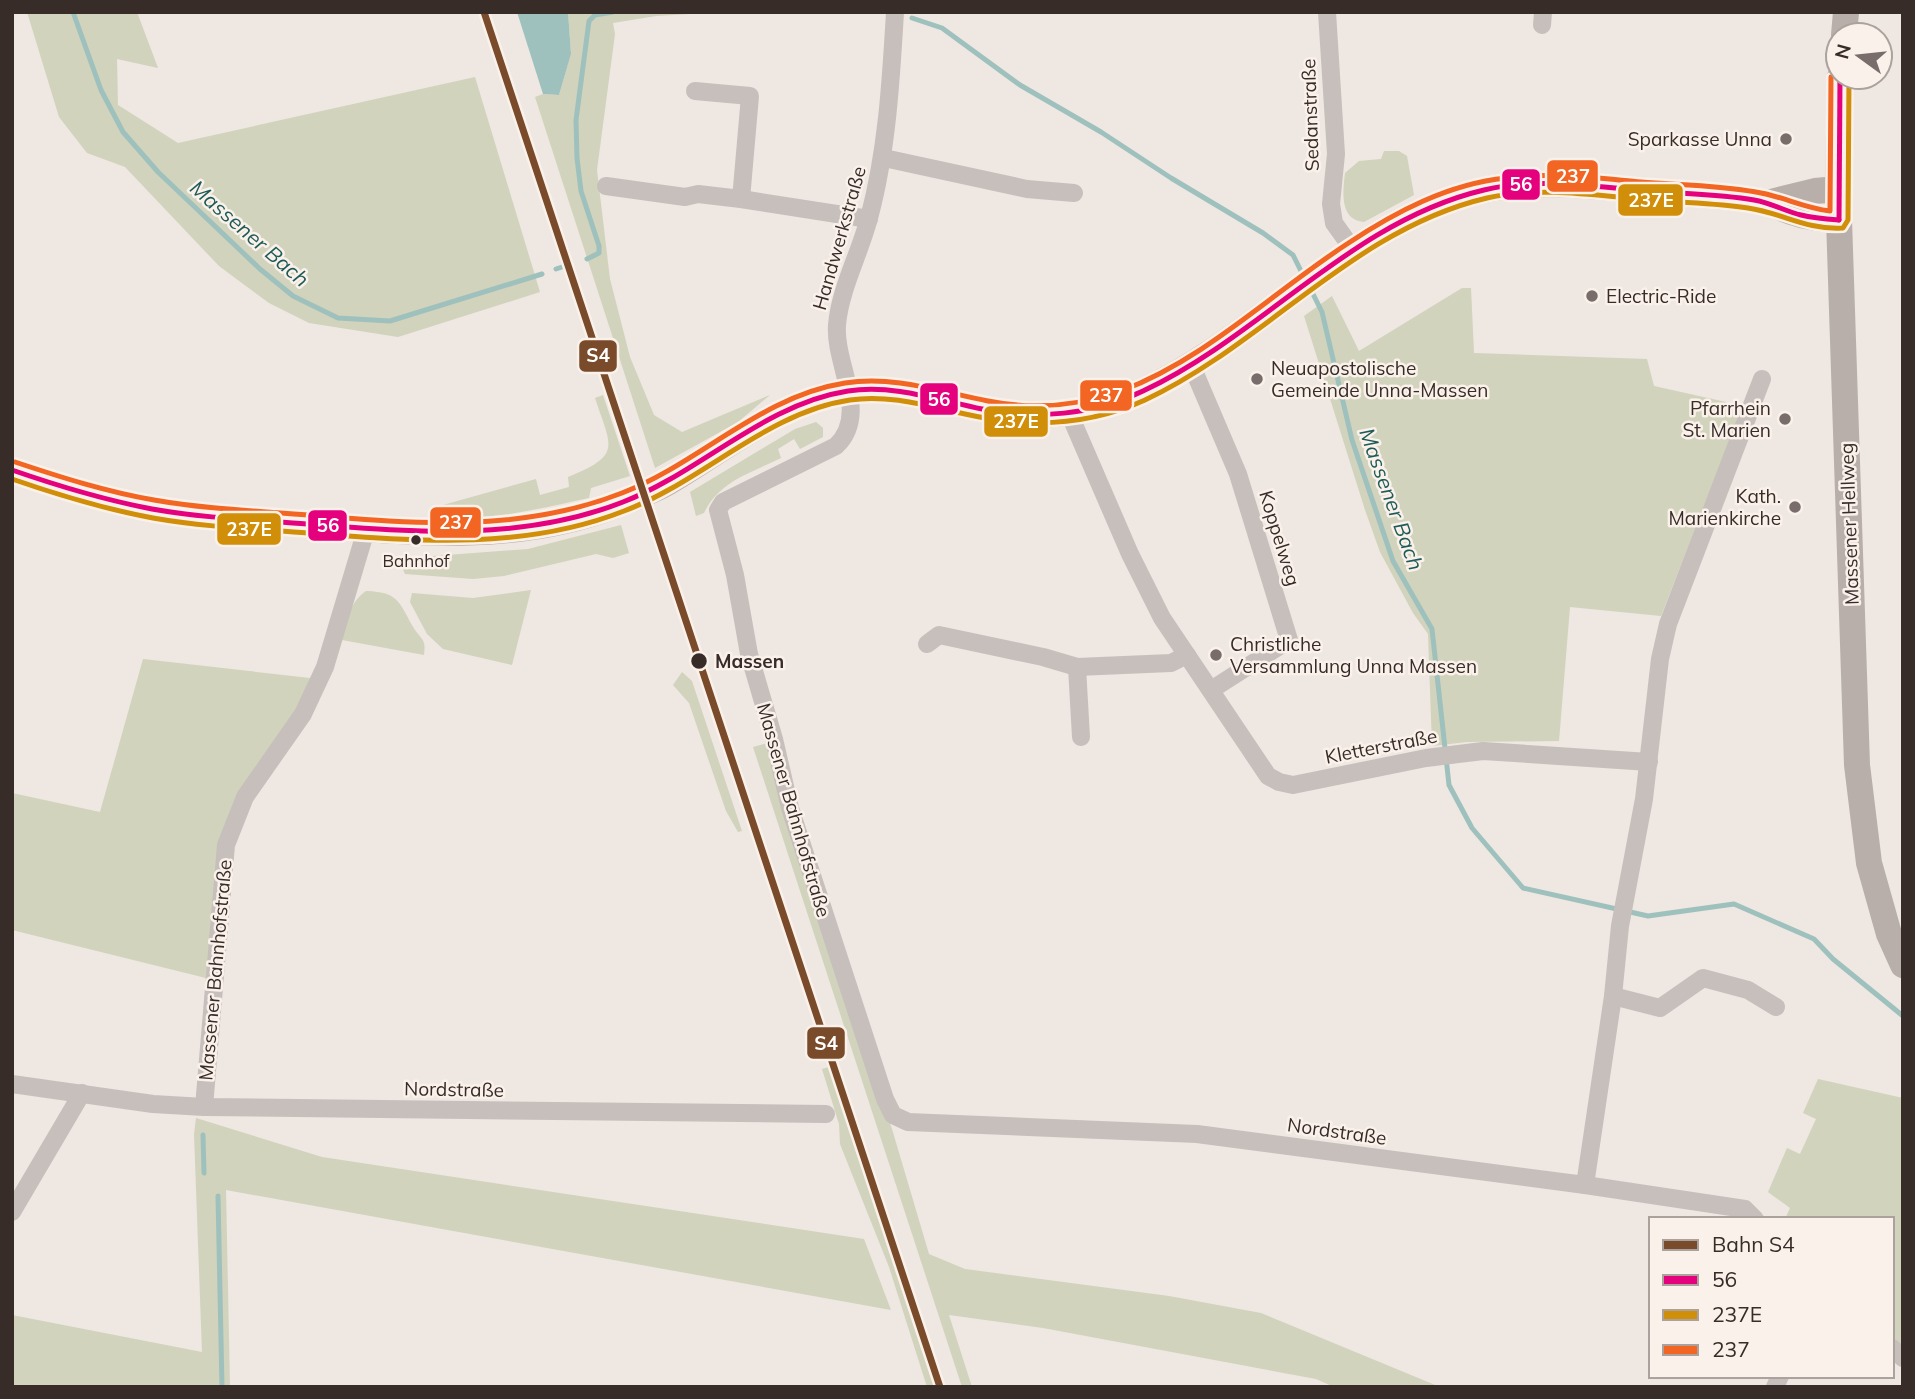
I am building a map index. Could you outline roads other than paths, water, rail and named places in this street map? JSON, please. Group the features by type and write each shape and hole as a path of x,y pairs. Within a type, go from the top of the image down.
{"main road":[{"name":"Massener Hellweg","path":"1840,91 1838,189 1857,765 1865,841 1875,887 1889,934 1903,965"},
{"path":"12,470 89,495 174,512 419,534 488,533 524,529 585,516 661,486 797,406 848,391 900,392 1014,415 1045,416 1106,404 1142,392 1191,364 1386,230 1451,199 1497,188 1567,185 1767,203 1814,219 1839,220"},
{"path":"1767,203 1815,191 1838,189"}],"street":[{"name":"Sedanstraße","path":"1327,12 1336,154 1331,204 1334,223 1354,251"},
{"name":"Handwerkstraße","path":"848,391 836,338 838,320 869,219 884,158 895,16"},
{"path":"695,91 750,96 741,200"},
{"path":"884,158 1027,189 1074,192"},
{"path":"606,186 685,197 698,194 869,219"},
{"name":"Koppelweg","path":"1191,364 1238,474 1289,640 1211,690"},
{"path":"1585,1185 1613,996 1620,926 1649,762 1660,659 1668,624 1762,379"},
{"name":"Massener Bahnhofstraße","path":"848,391 850,428 836,446 723,502 718,514 735,575 753,668 803,851 885,1099 893,1115 908,1122"},
{"name":"Kletterstraße","path":"1069,413 1130,554 1162,618 1268,776 1293,785 1426,758 1483,751 1649,762"},
{"name":"Massener Bahnhofstraße","path":"204,1107 226,845 245,797 303,714 325,667 366,530"},
{"path":"927,644 939,635 1077,667 1171,663 1187,655"},
{"path":"1077,667 1081,737"},
{"path":"1613,996 1660,1008 1703,978 1748,990 1776,1007"},
{"name":"Nordstraße","path":"12,1084 153,1104 204,1107 826,1114"},
{"path":"12,1212 82,1094"},
{"name":"Nordstraße","path":"908,1122 1198,1134 1585,1185 1745,1209 1753,1217"}],"water":[{"path":"517,12 568,12 571,54 559,95 543,94"}],"waterway":[{"name":"Massener Bach","path":"73,12 101,90 123,132 158,172 260,269 293,296 338,318 390,321 542,274"},
{"name":"Massener Bach","path":"587,259 599,253 599,246 581,191 576,120 589,21 595,15 613,12"},
{"name":"Massener Bach","path":"912,18 942,28 1020,85 1263,233 1293,255 1304,277"},
{"name":"Massener Bach","path":"556,269 562,267"},
{"name":"Massener Bach","path":"1310,288 1322,312 1352,440 1393,561 1432,629 1449,785 1472,828 1523,888 1648,916 1734,904 1814,939 1833,959 1903,1016"},
{"path":"203,1135 204,1173"},
{"path":"218,1196 222,1387"}],"rail line":[{"name":"S4","path":"484,12 940,1387"}],"place":[{"name":"Sparkasse Unna","path":"1786,139"},
{"name":"Electric-Ride","path":"1592,296"},
{"name":"Neuapostolische Gemeinde Unna-Massen","path":"1257,379"},
{"name":"Pfarrhein St. Marien","path":"1785,419"},
{"name":"Kath. Marienkirche","path":"1795,507"},
{"name":"Bahnhof","path":"416,540"},
{"name":"Christliche Versammlung Unna Massen","path":"1216,655"},
{"name":"Massen","path":"699,661"}]}
